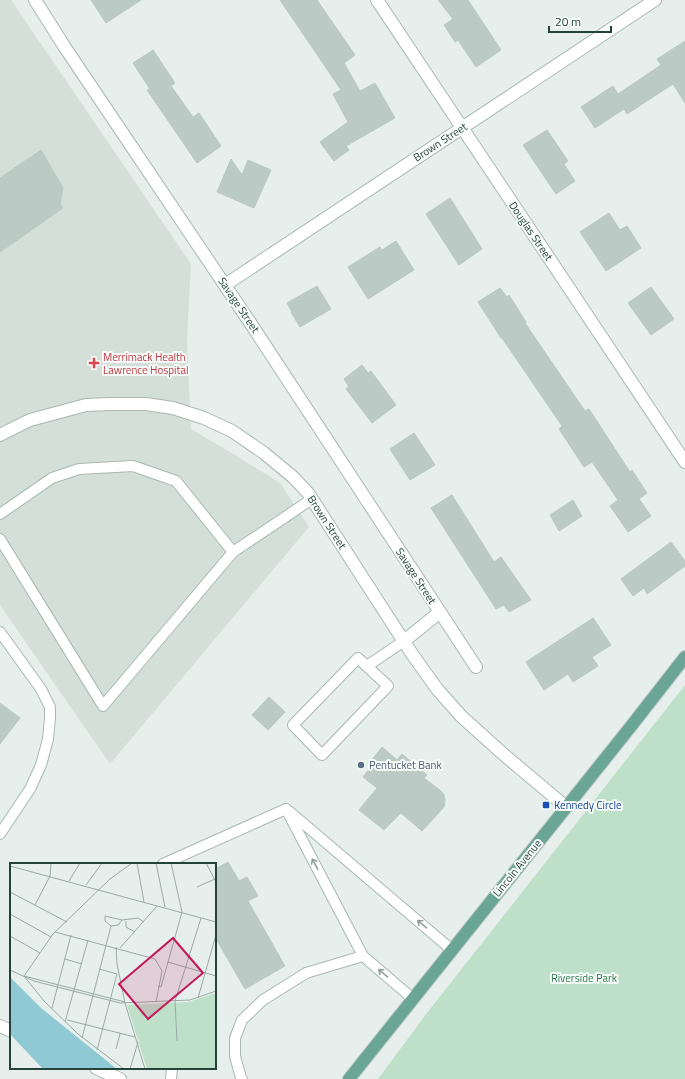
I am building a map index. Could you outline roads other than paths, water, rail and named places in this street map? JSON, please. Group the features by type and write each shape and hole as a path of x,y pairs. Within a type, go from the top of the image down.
{"main road":[{"name":"Lincoln Avenue","path":"349,1079 685,657"}],"street":[{"name":"Savage Street","path":"35,0 225,284 476,667"},
{"name":"Douglas Street","path":"377,0 685,462"},
{"name":"Brown Street","path":"225,284 655,0"},
{"name":"Brown Street","path":"0,435 30,420 86,405 110,404 146,404 173,408 204,418 232,431 264,453 293,477 308,493 404,641 437,689 460,716 566,807"},
{"name":"Savage Street","path":"404,641 440,612"},
{"path":"0,1026 10,1031"},
{"path":"98,1069 120,1079"}],"lane":[{"path":"0,514 52,478 79,469 132,466 176,481 233,552"},
{"path":"0,539 103,706 233,552 312,499"},
{"path":"0,632 41,689 50,707 50,718 48,739 41,765 30,789 0,834"},
{"path":"367,666 404,641"},
{"path":"358,658 367,666 388,686 322,755 293,725 358,658"},
{"path":"286,809 452,950"},
{"path":"165,863 286,809"},
{"path":"286,809 363,956 412,998"},
{"path":"242,1079 235,1056 235,1038 242,1020 263,1000 306,973 363,956"},
{"path":"171,1079 172,1069"}],"place":[{"name":"Merrimack Health Lawrence Hospital","path":"94,363"},
{"name":"Pentucket Bank","path":"361,765"},
{"name":"Kennedy Circle","path":"546,805"}],"park label":[{"name":"Riverside Park","path":"584,978"}]}
